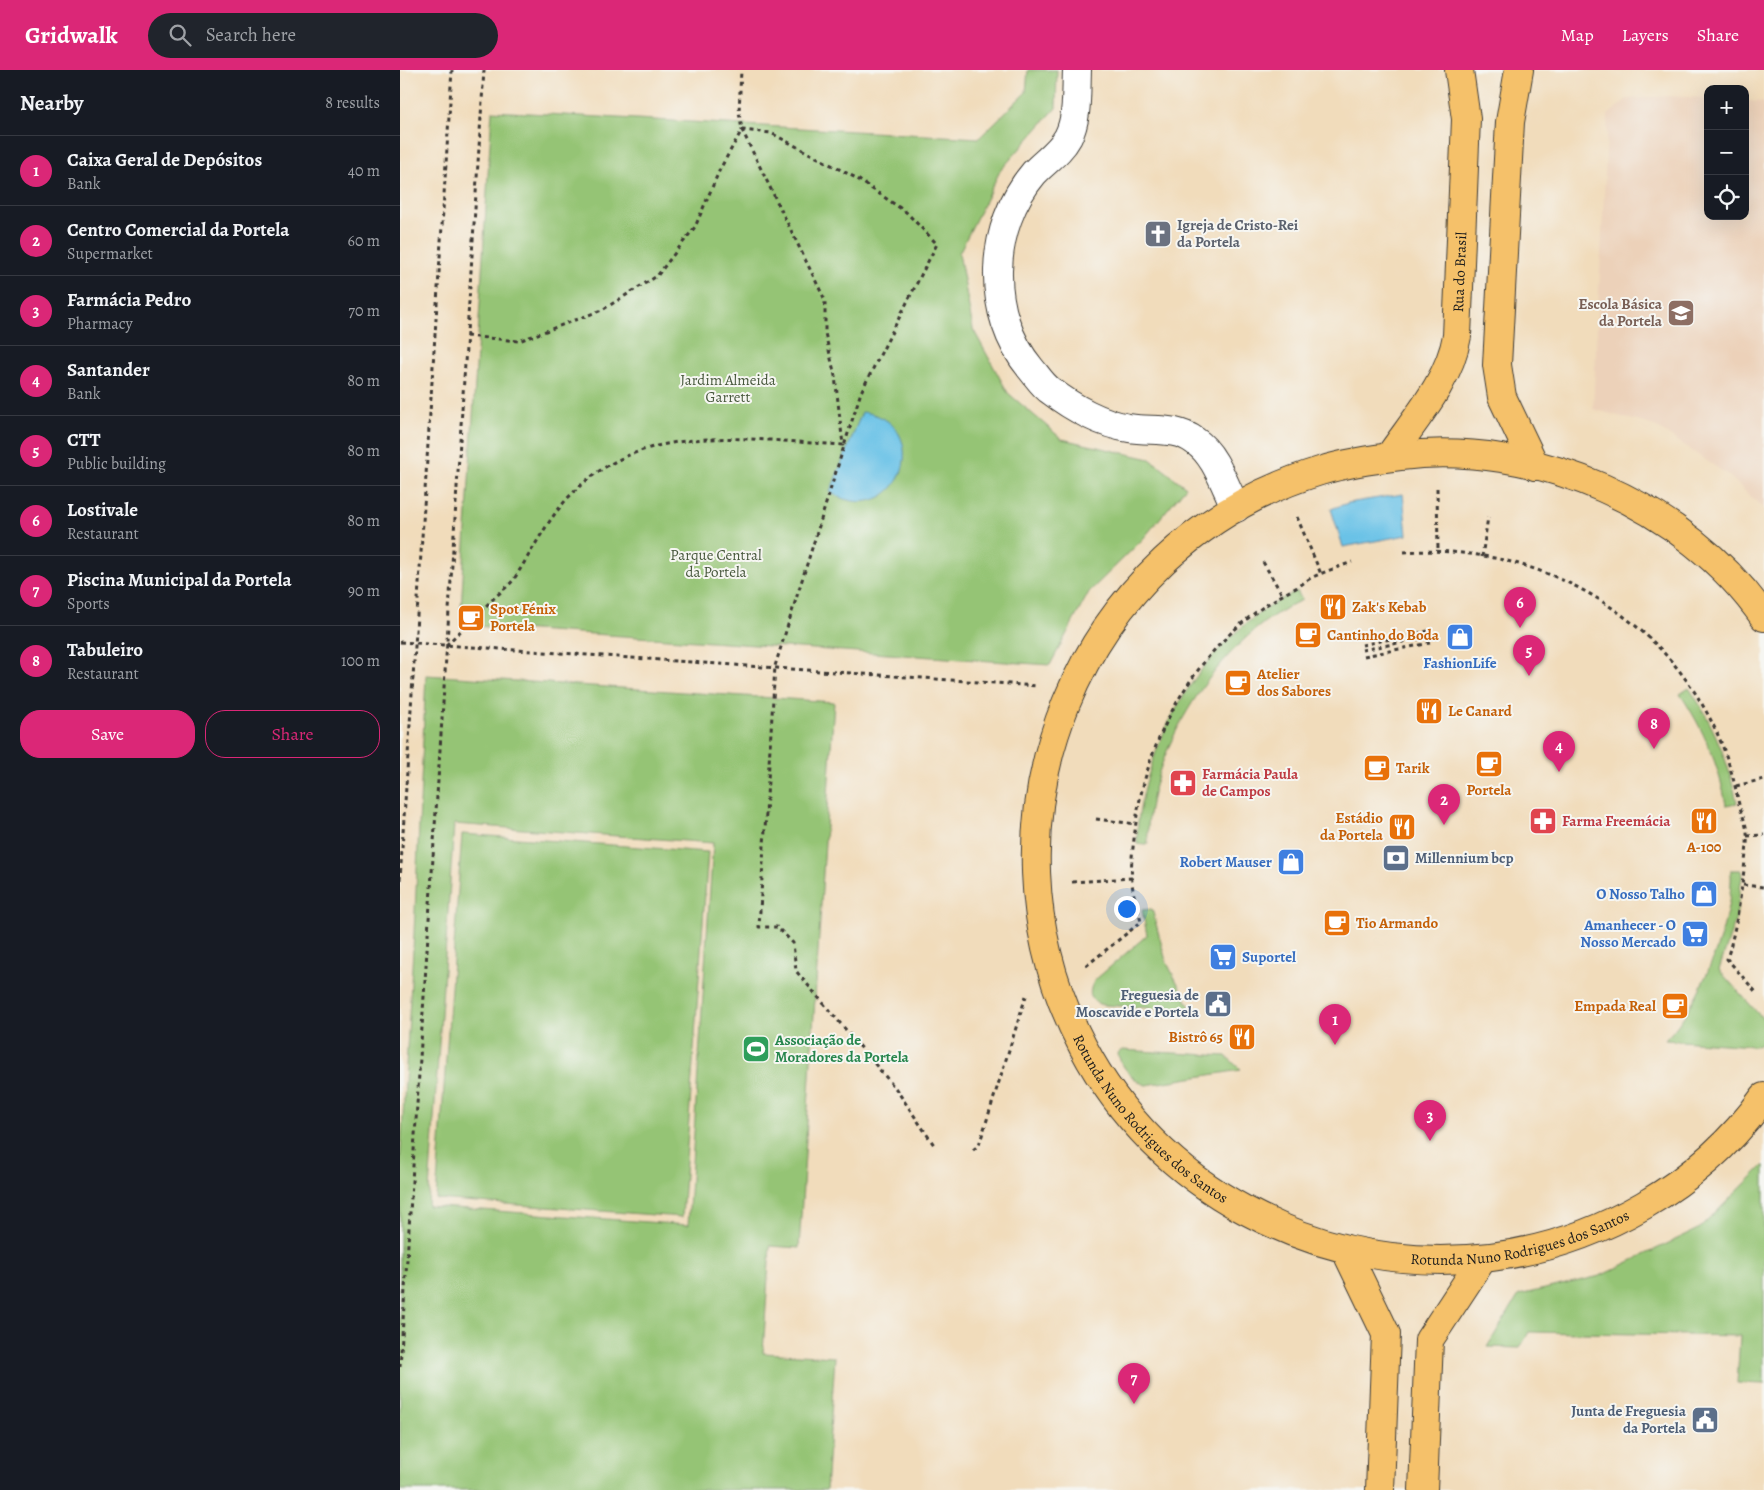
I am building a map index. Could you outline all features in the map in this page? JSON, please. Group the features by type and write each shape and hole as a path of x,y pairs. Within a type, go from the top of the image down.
{"main road":[{"name":"Rua do Brasil","path":"1389,457 1441,381 1456,344 1466,119 1459,70"},
{"path":"1519,70 1510,122 1497,365 1502,397 1535,466"},
{"name":"Rotunda Nuno Rodrigues dos Santos","path":"1764,617 1726,572 1689,540 1649,512 1606,490 1560,472 1512,460 1464,454 1415,454 1389,457 1319,472 1280,486 1236,508 1190,539 1147,578 1120,608 1092,648 1070,691 1053,736 1041,783 1035,832 1035,880 1040,929 1052,976 1074,1030 1092,1065 1120,1105 1152,1142 1189,1174 1229,1202 1272,1225 1345,1249 1414,1260 1483,1258 1512,1254 1559,1243 1605,1225 1648,1203 1689,1175 1725,1143 1764,1097"},
{"path":"1345,1249 1386,1334 1380,1490"},
{"path":"1423,1490 1430,1340 1483,1258"}],"lane":[{"path":"1077,70 1074,118 1068,137 1056,152 1034,173 1008,214 997,261 1000,309 1018,354 1050,391 1090,416 1128,428 1174,431 1195,440 1209,454 1236,508"}],"path":[{"path":"400,880 452,70"},
{"path":"400,1367 484,70"},
{"path":"742,70 739,112 742,130 825,300 825,333 835,376 843,445"},
{"path":"466,336 519,341 602,310 657,276 695,227 720,168 742,130"},
{"path":"742,130 771,133 856,178 906,212 936,244 861,392 775,666 759,927 777,928 793,943 796,971 896,1089 934,1145"},
{"path":"446,645 513,580 533,545 566,500 601,468 633,452 677,440 720,439 843,445"},
{"path":"1437,493 1438,550"},
{"path":"1482,556 1488,517"},
{"path":"1299,521 1321,574"},
{"path":"1404,552 1438,550 1482,556 1501,559 1543,571 1583,589 1620,612 1653,640 1682,673 1706,709 1724,748 1736,786 1739,803 1744,813 1747,836 1747,860 1738,919 1727,959 1756,992"},
{"path":"1263,562 1283,596"},
{"path":"1082,969 1140,922 1132,878 1131,854 1140,795 1152,753 1170,714 1193,677 1221,644 1254,615 1305,581 1352,562"},
{"path":"1362,645 1428,632"},
{"path":"1362,650 1429,637"},
{"path":"400,642 775,666 1046,688"},
{"path":"1364,656 1430,642"},
{"path":"1736,786 1764,779"},
{"path":"1096,820 1136,824"},
{"path":"1747,836 1764,835"},
{"path":"1075,882 1132,878"},
{"path":"1743,885 1764,887"},
{"path":"973,1150 979,1145 1027,992"}],"shaded area":[{"name":"Escola Básica da Portela","path":"1670,96 1704,98 1704,220 1749,220 1749,101 1764,102 1764,509 1728,475 1655,426 1593,409 1608,115 1627,99"}],"green space":[{"name":"Jardim Almeida Garrett","path":"1028,70 1057,70 1056,108 1000,171 959,253 973,329 1008,393 1062,439 1150,459 1186,487 1142,540 1089,592 1050,665 460,625 492,111 979,138 1026,92"},
{"path":"1297,591 1302,600 1272,617 1243,641 1216,669 1193,702 1173,737 1159,774 1150,810 1148,844 1137,844 1138,818 1148,776 1170,720 1185,693 1223,645 1246,624 1270,606"},
{"name":"Associação de Moradores da Portela","path":"426,675 834,702 799,1248 770,1246 763,1353 835,1357 826,1490 400,1490 400,1165 414,933","holes":["454,824 713,843 688,1225 428,1206"]},
{"path":"1689,688 1706,715 1719,743 1730,773 1737,803 1726,805 1709,747 1696,720 1680,694"},
{"path":"462,834 708,852 682,1217 436,1199"},
{"path":"1731,870 1741,870 1742,876 1736,918 1719,970 1764,1020 1764,1043 1753,1046 1665,1040 1678,1025 1690,1006 1712,961 1727,913"},
{"path":"1152,909 1166,961 1192,1011 1104,1005 1092,999 1090,993 1095,980 1147,935 1142,910"},
{"path":"1122,1050 1226,1056 1241,1070 1146,1085 1132,1076 1124,1067 1118,1053"},
{"path":"1764,1165 1764,1384 1737,1383 1740,1336 1529,1332 1520,1348 1487,1347 1519,1295 1600,1276 1700,1228"}],"water":[{"path":"862,412 884,419 897,431 904,447 903,465 897,481 885,494 869,501 848,500 830,492"},
{"path":"1403,494 1407,535 1343,547 1331,509 1348,503"}],"place":[{"name":"Igreja de Cristo-Rei da Portela","path":"1158,234"},
{"name":"Escola Básica da Portela","path":"1681,313"},
{"name":"Zak's Kebab","path":"1333,607"},
{"name":"Spot Fénix Portela","path":"471,618"},
{"name":"Lostivale","path":"1520,628"},
{"name":"Cantinho do Boda","path":"1308,635"},
{"name":"FashionLife","path":"1460,637"},
{"name":"CTT","path":"1529,676"},
{"name":"Atelier dos Sabores","path":"1238,683"},
{"name":"Le Canard","path":"1429,711"},
{"name":"Tabuleiro","path":"1654,749"},
{"name":"Portela","path":"1489,764"},
{"name":"Tarik","path":"1377,768"},
{"name":"Santander","path":"1559,772"},
{"name":"Farmácia Paula de Campos","path":"1183,783"},
{"name":"Farma Freemácia","path":"1543,821"},
{"name":"A-100","path":"1704,821"},
{"name":"Centro Comercial da Portela","path":"1444,825"},
{"name":"Estádio da Portela","path":"1402,827"},
{"name":"Millennium bcp","path":"1396,858"},
{"name":"Robert Mauser","path":"1291,862"},
{"name":"O Nosso Talho","path":"1704,894"},
{"name":"Tio Armando","path":"1337,923"},
{"name":"Amanhecer - O Nosso Mercado","path":"1695,934"},
{"name":"Suportel","path":"1223,957"},
{"name":"Freguesia de Moscavide e Portela","path":"1218,1004"},
{"name":"Empada Real","path":"1675,1006"},
{"name":"Bistrô 65","path":"1242,1037"},
{"name":"Caixa Geral de Depósitos","path":"1335,1045"},
{"name":"Associação de Moradores da Portela","path":"756,1049"},
{"name":"Farmácia Pedro","path":"1430,1141"},
{"name":"Piscina Municipal da Portela","path":"1134,1404"},
{"name":"Junta de Freguesia da Portela","path":"1705,1420"}],"park label":[{"name":"Parque Central da Portela","path":"716,564"}]}
